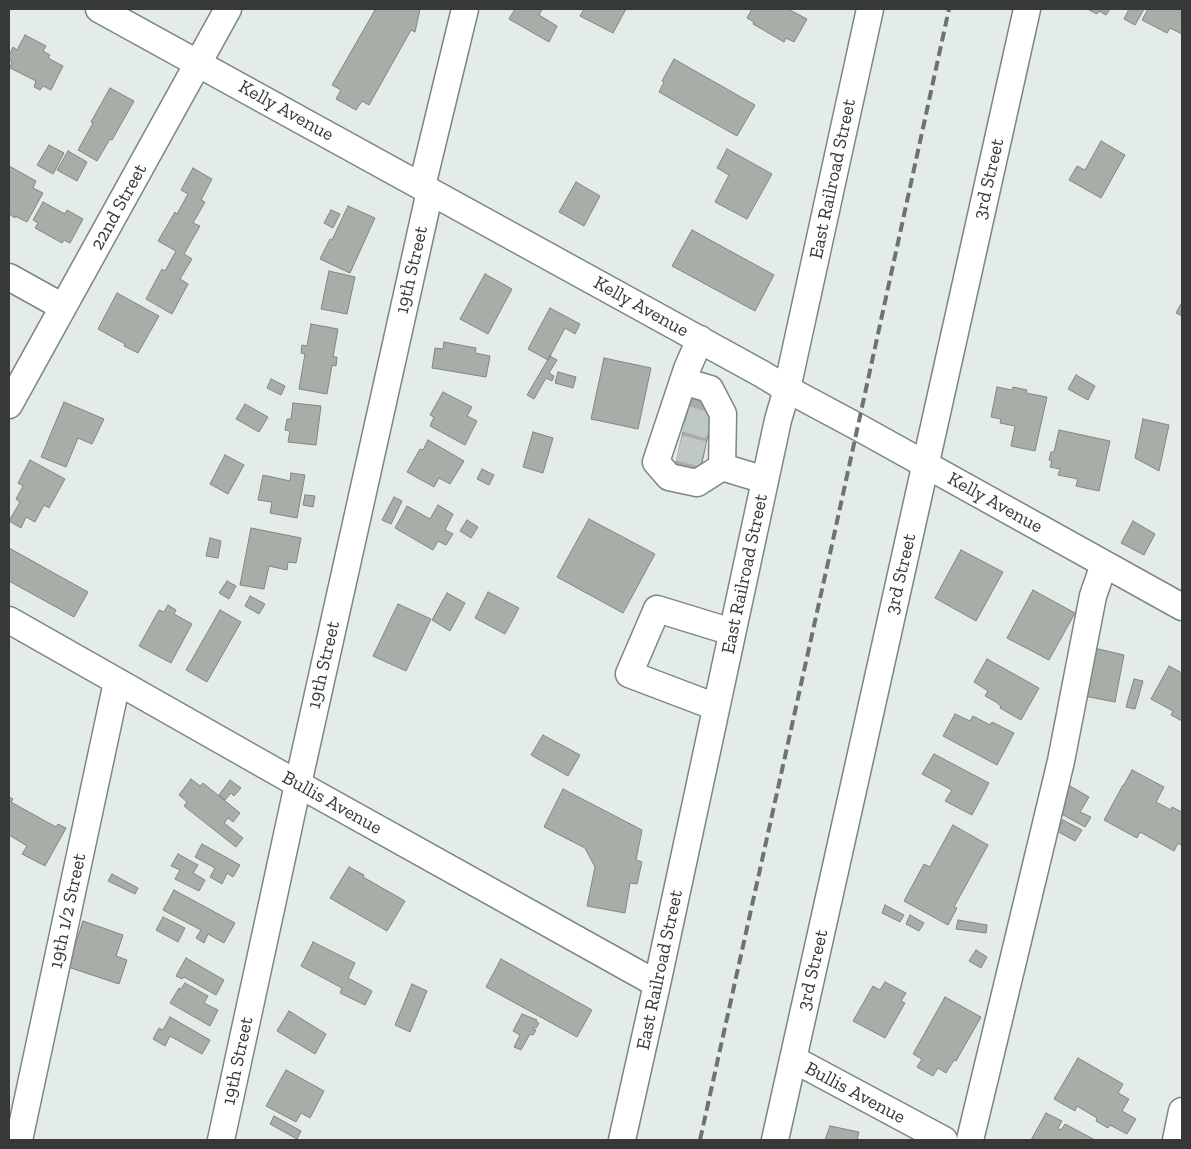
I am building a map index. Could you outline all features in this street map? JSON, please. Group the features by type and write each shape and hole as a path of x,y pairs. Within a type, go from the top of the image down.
{"street":[{"name":"Kelly Avenue","path":"99,9 700,339 1182,608"},
{"name":"22nd Street","path":"9,405 228,9"},
{"name":"19th Street","path":"221,1140 465,9"},
{"name":"East Railroad Street","path":"622,1140 778,420 787,388 870,9"},
{"name":"3rd Street","path":"775,1140 1027,9"},
{"path":"9,277 63,307"},
{"path":"698,454 697,422 683,381 700,339"},
{"path":"683,381 710,389 723,414 697,422"},
{"path":"697,422 698,454"},
{"path":"698,454 765,480"},
{"path":"970,1140 1061,761 1093,596 1104,564"},
{"path":"716,707 629,674 657,609 732,632"},
{"name":"Bullis Avenue","path":"9,620 657,984"},
{"name":"19th 1/2 Street","path":"19,1140 117,682"},
{"name":"Bullis Avenue","path":"793,1059 944,1140"},
{"path":"1176,1140 1182,1112"}],"building":[{"path":"372,9 420,9 415,32 411,30 369,105 362,101 356,110 336,99 341,90 332,85 375,10"},
{"path":"515,9 542,9 539,15 557,26 549,42 509,19"},
{"path":"584,9 626,9 613,33 580,16"},
{"path":"752,9 788,9 807,19 794,42 786,38 784,42 753,24 754,22 747,18"},
{"path":"1090,9 1110,9 1106,15 1099,11 1097,14"},
{"path":"1129,9 1144,9 1135,25 1124,19"},
{"path":"1148,9 1182,9 1182,34 1170,28 1167,33 1142,20"},
{"path":"25,35 46,46 43,51 50,55 48,58 63,66 51,90 43,86 40,90 34,87 36,81 10,68 12,62 9,60 9,56 13,47 17,50"},
{"path":"674,59 755,105 737,136 659,92 664,82 662,81"},
{"path":"110,88 134,101 112,140 110,139 97,161 78,150"},
{"path":"1101,141 1125,155 1101,198 1069,180 1077,166 1085,170"},
{"path":"49,145 64,153 53,174 37,165"},
{"path":"727,149 772,174 747,219 715,202 729,175 717,168"},
{"path":"68,151 87,162 77,181 57,170"},
{"path":"9,166 36,181 33,188 43,193 27,222 9,214"},
{"path":"193,168 212,179 201,200 205,202 193,223 200,226 184,254 192,259 180,279 188,284 172,314 146,299 162,269 165,271 176,251 158,241 188,194 181,190"},
{"path":"576,182 600,196 584,226 559,212"},
{"path":"43,202 65,214 67,210 83,219 70,243 64,240 62,243 35,228 38,223 33,220"},
{"path":"348,206 375,218 350,273 320,259 330,239 332,240"},
{"path":"331,210 340,214 333,228 324,223"},
{"path":"692,230 774,275 755,311 672,266"},
{"path":"329,271 355,277 347,314 321,309"},
{"path":"485,274 512,289 488,334 460,319"},
{"path":"117,293 159,316 138,353 98,329"},
{"path":"1182,302 1182,316 1176,313"},
{"path":"550,308 580,324 575,334 565,328 548,360 528,349"},
{"path":"311,324 338,329 333,357 337,357 336,366 332,365 327,394 299,389 305,354 301,353 302,345 307,346"},
{"path":"444,342 476,348 475,353 490,356 486,377 432,368 435,348 443,349"},
{"path":"550,356 557,360 549,373 554,376 552,381 546,378 534,399 527,395"},
{"path":"604,358 651,368 638,429 591,419"},
{"path":"558,372 576,377 573,388 555,383"},
{"path":"1076,375 1095,386 1088,400 1068,389"},
{"path":"271,379 285,386 281,395 267,388"},
{"path":"997,387 1012,390 1013,387 1027,390 1026,393 1047,397 1035,451 1011,446 1015,426 1000,423 1001,419 991,417"},
{"path":"443,392 472,407 467,416 477,421 465,445 430,426 434,417 430,415"},
{"path":"691,397 715,402 699,477 674,471"},
{"path":"64,402 104,419 92,444 78,438 66,467 41,457"},
{"path":"293,403 321,406 316,445 288,442 290,431 285,430 287,419 291,419"},
{"path":"245,404 268,417 259,432 236,419"},
{"path":"1143,419 1169,425 1159,471 1135,458"},
{"path":"1059,430 1110,441 1099,491 1076,486 1078,479 1058,475 1060,469 1050,467 1052,461 1049,460 1051,452 1054,452"},
{"path":"533,432 553,438 543,473 523,467"},
{"path":"428,440 464,461 450,484 439,478 434,487 407,472 420,449 423,450"},
{"path":"225,455 244,465 228,494 210,484"},
{"path":"30,460 65,479 49,508 44,505 35,522 26,517 21,528 9,521 20,502 16,499 23,486 18,483"},
{"path":"482,469 494,475 489,485 477,479"},
{"path":"291,473 305,475 297,518 270,513 272,502 258,500 263,475 290,481"},
{"path":"305,495 315,496 313,507 303,505"},
{"path":"394,497 402,501 391,524 382,520"},
{"path":"438,505 453,514 445,530 453,534 446,545 438,541 433,550 395,528 407,506 430,519"},
{"path":"589,519 655,554 623,613 557,577"},
{"path":"467,520 478,527 471,538 460,531"},
{"path":"1133,521 1155,534 1144,555 1121,543"},
{"path":"251,528 301,538 296,563 288,562 287,570 269,566 264,589 240,585"},
{"path":"210,538 221,541 218,558 206,556"},
{"path":"9,548 88,592 74,617 9,581"},
{"path":"961,550 1003,572 976,621 935,598"},
{"path":"227,581 236,586 229,599 219,593"},
{"path":"1033,590 1075,613 1049,660 1007,638"},
{"path":"488,592 519,608 505,634 475,618"},
{"path":"447,593 465,603 450,631 432,620"},
{"path":"250,596 265,604 259,614 245,606"},
{"path":"398,604 431,619 406,671 373,656"},
{"path":"168,605 176,610 174,614 192,624 171,663 139,646 159,610 164,612"},
{"path":"220,610 241,622 207,682 186,670"},
{"path":"1094,648 1124,655 1115,702 1084,696"},
{"path":"987,659 1039,688 1021,720 1000,708 1001,706 998,703 985,696 988,691 974,682"},
{"path":"1169,666 1182,673 1182,721 1171,715 1173,711 1151,699"},
{"path":"1134,679 1143,681 1135,709 1126,707"},
{"path":"955,714 970,721 973,716 990,725 992,722 1014,733 997,765 943,736"},
{"path":"543,735 580,755 568,776 531,755"},
{"path":"934,754 989,783 972,815 945,801 952,790 922,774"},
{"path":"1132,770 1164,787 1156,802 1171,810 1172,807 1182,812 1182,841 1181,845 1178,843 1174,851 1140,832 1137,838 1104,820"},
{"path":"191,779 200,786 203,783 240,813 233,822 228,818 224,823 243,838 236,847 184,806 187,802 179,795"},
{"path":"230,780 241,788 234,796 231,793 225,800 219,795"},
{"path":"1070,786 1089,797 1080,812 1091,817 1085,827 1056,811"},
{"path":"563,789 642,830 636,860 642,862 637,884 630,883 625,913 587,906 595,867 585,848 544,827"},
{"path":"9,797 13,799 11,802 56,827 58,824 66,828 45,866 22,854 27,846 9,835"},
{"path":"1063,820 1082,830 1075,841 1057,831"},
{"path":"953,825 988,845 954,907 957,908 948,925 904,901 924,864 930,867"},
{"path":"202,844 240,865 233,877 227,873 222,884 210,877 215,868 195,857"},
{"path":"178,854 198,865 193,873 205,880 199,891 175,879 180,870 171,866"},
{"path":"349,867 405,901 387,931 330,898"},
{"path":"112,874 138,888 135,894 108,881"},
{"path":"174,890 235,923 224,943 208,934 204,943 196,938 201,930 163,910"},
{"path":"885,905 904,915 900,922 882,913"},
{"path":"910,915 924,923 919,931 906,924"},
{"path":"163,917 185,928 178,942 156,930"},
{"path":"958,920 987,925 986,933 956,929"},
{"path":"83,921 123,935 116,956 127,960 119,984 68,967"},
{"path":"313,942 355,963 348,978 372,991 365,1005 340,993 342,988 301,966"},
{"path":"976,950 987,957 981,968 969,961"},
{"path":"186,958 224,980 216,995 184,977 182,979 176,976"},
{"path":"501,959 592,1010 577,1037 486,987"},
{"path":"885,982 906,993 901,1001 905,1003 885,1038 853,1021 873,986 880,990"},
{"path":"185,983 208,996 204,1003 218,1010 210,1026 170,1003 179,988 181,989"},
{"path":"412,984 427,991 410,1032 395,1025"},
{"path":"945,997 981,1017 956,1061 954,1060 946,1073 938,1068 933,1076 917,1067 922,1059 913,1054"},
{"path":"289,1011 326,1034 315,1054 277,1031"},
{"path":"522,1014 537,1020 536,1022 539,1023 536,1028 534,1027 533,1029 536,1030 533,1035 530,1034 521,1050 514,1047 520,1035 513,1031"},
{"path":"170,1017 210,1040 202,1054 170,1036 165,1046 153,1039 159,1028 163,1030"},
{"path":"1078,1058 1123,1084 1118,1093 1129,1099 1122,1111 1136,1119 1127,1134 1110,1125 1108,1128 1096,1121 1097,1118 1077,1106 1075,1111 1054,1099"},
{"path":"286,1070 324,1091 310,1118 301,1113 296,1122 266,1106"},
{"path":"1046,1113 1062,1121 1058,1128 1061,1130 1065,1124 1095,1140 1031,1140"},
{"path":"274,1116 301,1131 297,1139 270,1124"},
{"path":"830,1126 859,1132 857,1140 825,1140"}],"tunnel":[{"path":"686,419 710,426"},
{"path":"679,448 703,454"}],"railway":[{"path":"700,1140 949,9"}]}
